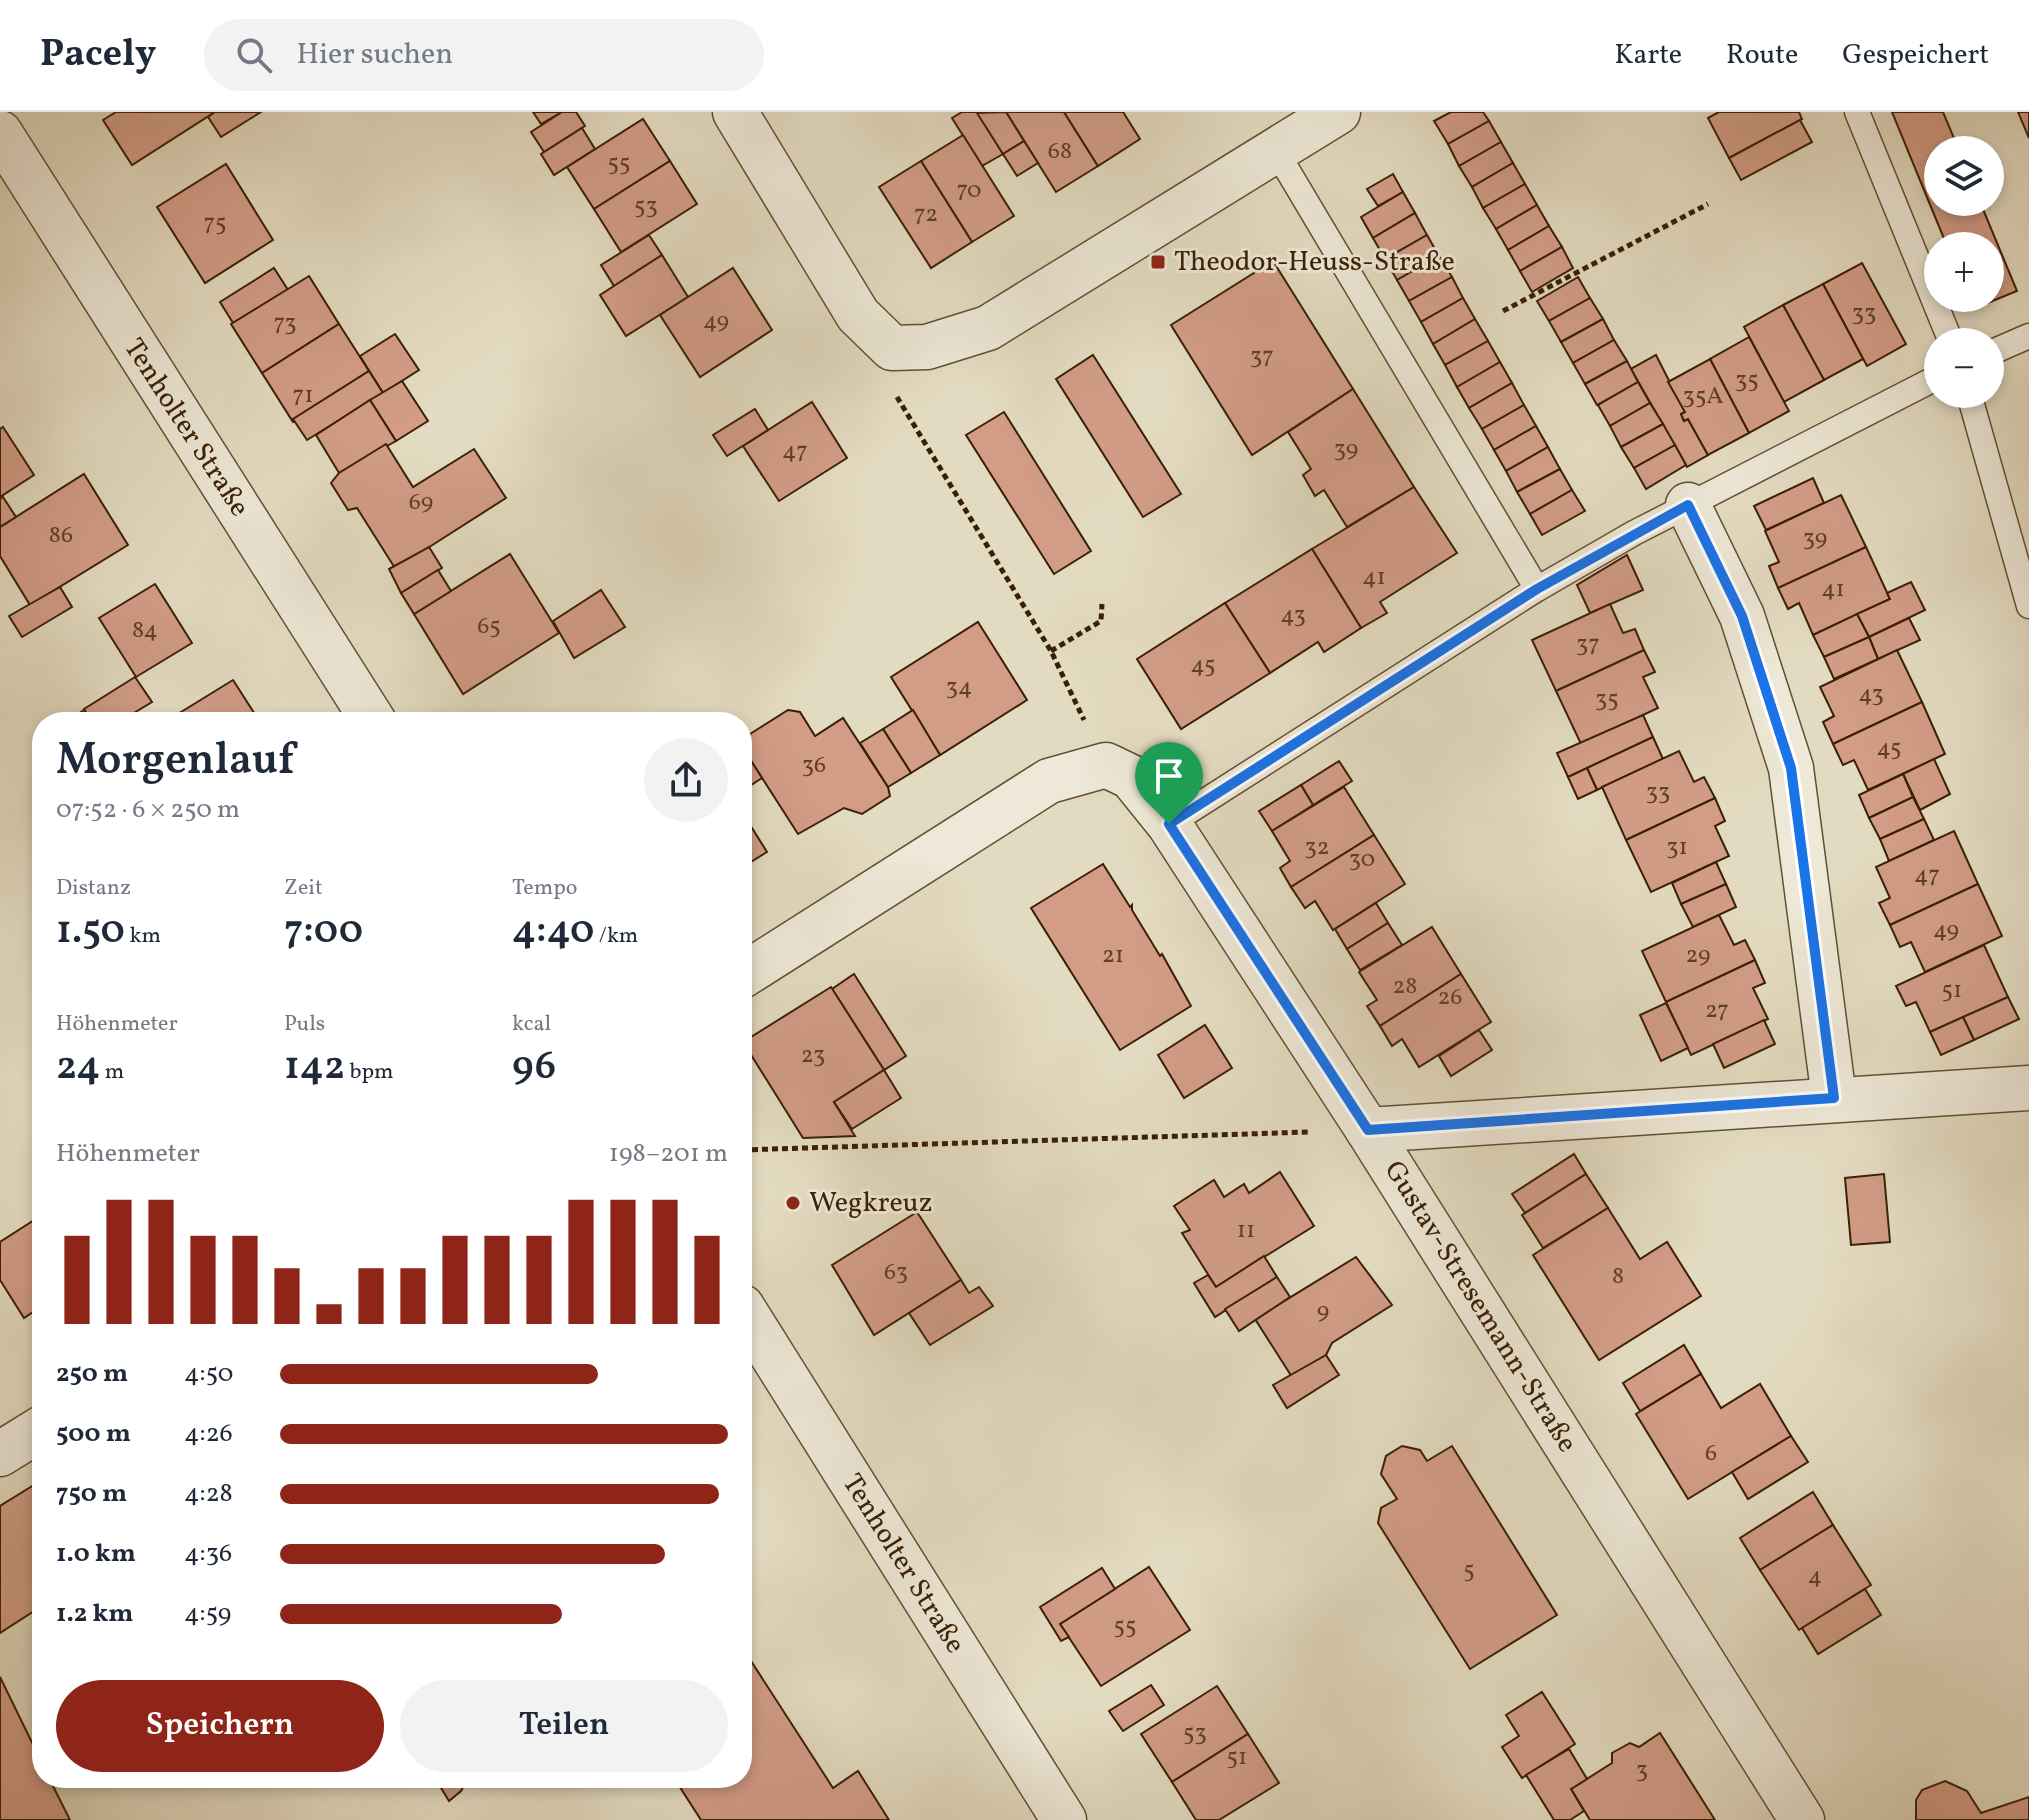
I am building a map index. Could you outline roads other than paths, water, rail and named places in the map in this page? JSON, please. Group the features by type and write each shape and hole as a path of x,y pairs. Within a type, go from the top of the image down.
{"street":[{"path":"735,112 858,315 892,348 927,347 988,328 1338,112"},
{"name":"Tenholter Straße","path":"0,133 368,712"},
{"path":"1688,505 1742,616 1791,768 1834,1098"},
{"name":"Gustav-Stresemann-Straße","path":"752,970 1049,781 1106,765 1131,777 1169,824 1368,1130 1802,1820"},
{"path":"1368,1130 2029,1088"},
{"name":"Tenholter Straße","path":"752,1323 1064,1820"},
{"path":"0,1454 32,1434"}],"lane":[{"path":"1857,112 1945,328"},
{"path":"1276,151 1537,589"},
{"path":"2004,347 2029,336"},
{"path":"1169,824 1537,589 1688,505 1924,384"},
{"path":"1973,408 2029,606"}],"place":[{"name":"Theodor-Heuss-Straße","path":"1158,262"},
{"name":"Wegkreuz","path":"793,1203"}]}
